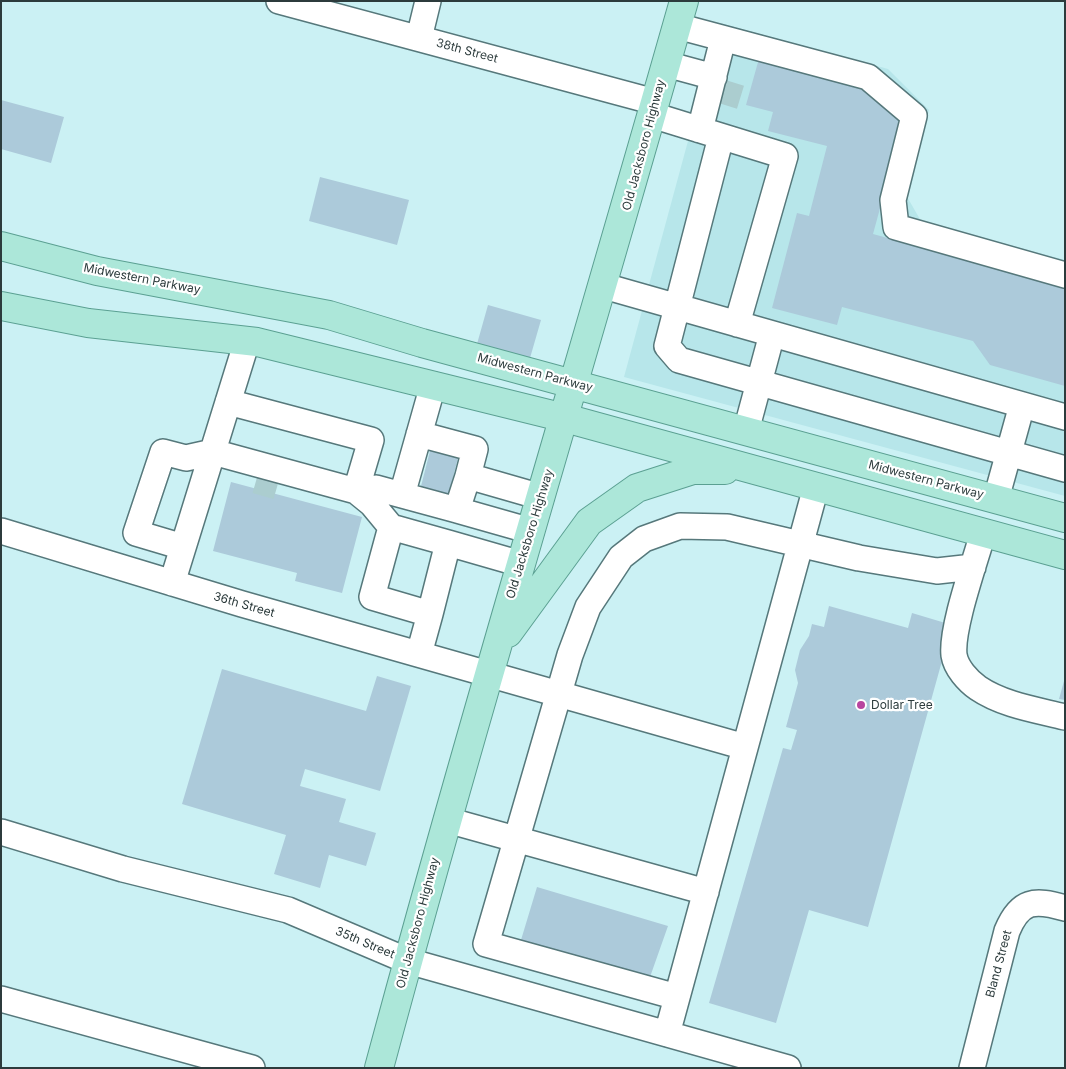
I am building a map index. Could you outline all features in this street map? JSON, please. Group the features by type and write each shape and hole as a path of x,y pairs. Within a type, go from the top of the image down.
{"main road":[{"name":"Old Jacksboro Highway","path":"379,1068 492,662 604,286 681,14"},
{"name":"Midwestern Parkway","path":"1,246 97,271 329,315 422,343 575,383 1065,518"},
{"path":"1,306 88,323 247,341 565,418 1065,555"},
{"path":"492,662 590,522 637,488 693,470 752,469"}],"street":[{"name":"38th Street","path":"278,1 418,38 654,109 717,93"},
{"path":"418,38 428,1"},
{"path":"681,14 717,93 667,346 679,360 1065,469"},
{"path":"666,64 717,93 785,156 737,324"},
{"path":"717,93 868,77 914,116 893,200 896,227 1065,275"},
{"path":"604,286 1065,417"},
{"path":"746,431 772,334"},
{"path":"172,583 183,547 222,455 228,402 247,341"},
{"path":"402,495 433,385"},
{"path":"228,402 371,440 356,491"},
{"path":"996,500 1022,405"},
{"path":"419,434 475,449 457,510"},
{"path":"183,547 136,533 162,452 186,458 222,455 356,491 376,488 531,531"},
{"path":"222,455 266,484 310,479"},
{"path":"468,476 541,498"},
{"path":"667,1034 816,487"},
{"path":"356,491 372,504 392,527 521,564"},
{"path":"677,997 486,944 558,693 588,607 621,557 644,539 680,526 727,527 859,558 937,571 973,566"},
{"path":"392,527 372,598 430,614"},
{"name":"36th Street","path":"1,531 172,583 420,654 492,662 558,693 745,747"},
{"path":"982,532 956,633 954,656 961,672 978,688 1009,702 1065,717"},
{"path":"420,654 448,543"},
{"path":"447,820 706,892"},
{"name":"35th Street","path":"1,832 123,869 288,910 408,961 788,1068"},
{"name":"Bland Street","path":"972,1068 1007,931 1016,912 1034,903 1048,903 1065,908"},
{"path":"1,999 252,1068"}],"shaded area":[{"path":"720,23 888,69 929,110 906,195 921,221 1065,260 1065,496 624,377"}],"building":[{"path":"760,55 871,84 905,117 873,234 1065,287 1065,386 990,365 973,341 842,307 837,325 772,308 797,213 809,216 827,146 768,131 773,112 746,105"},
{"path":"1,100 64,117 51,163 1,149"},
{"path":"320,177 409,200 397,245 309,221"},
{"path":"488,305 541,320 530,358 477,344"},
{"path":"430,451 458,458 447,501 419,494"},
{"path":"231,482 362,517 342,593 295,581 297,573 213,551"},
{"path":"829,606 908,628 912,613 952,625 868,927 809,910 776,1023 709,1003 783,748 791,750 797,730 786,727 798,683 795,670 800,650 809,636 812,624 824,627"},
{"path":"222,669 366,711 377,676 411,686 380,791 305,769 300,786 346,799 339,822 376,833 366,866 329,855 320,888 274,874 286,835 182,804"},
{"path":"1065,681 1065,700 1059,699"},
{"path":"537,887 668,926 650,977 521,940"}],"tunnel":[{"path":"725,105 732,82"},
{"path":"256,481 277,487"}],"place":[{"name":"Dollar Tree","path":"861,705"}]}
